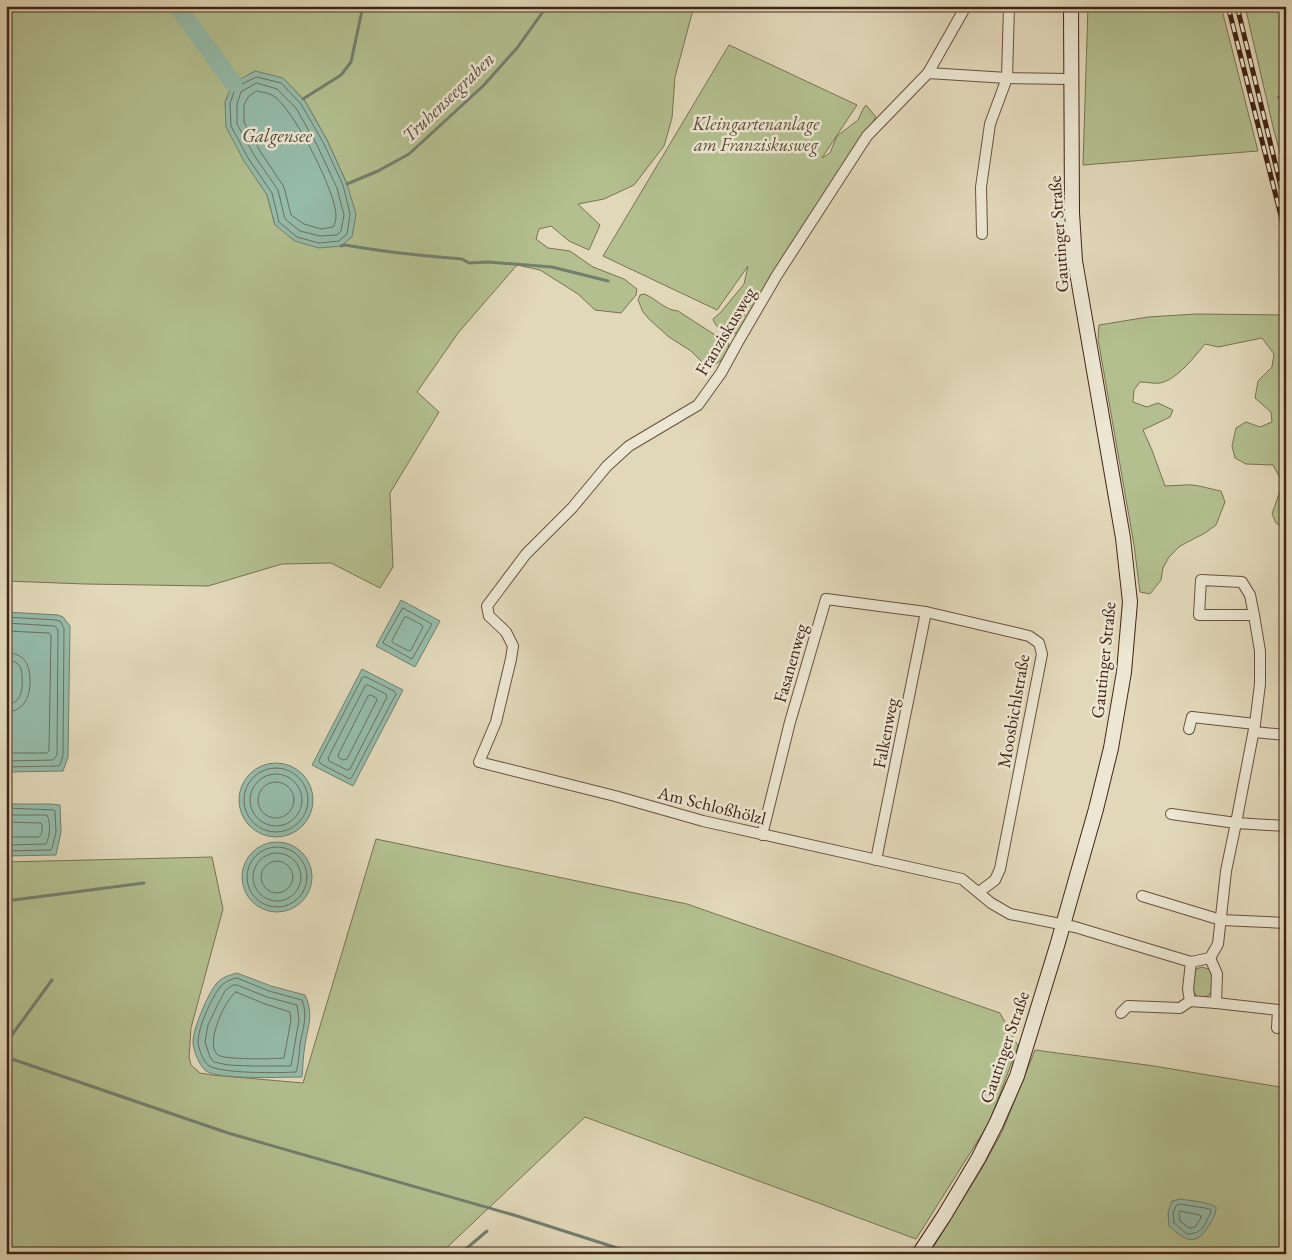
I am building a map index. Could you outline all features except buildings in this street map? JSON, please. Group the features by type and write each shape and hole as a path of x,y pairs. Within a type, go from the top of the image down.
{"main road":[{"name":"Gautinger Straße","path":"919,1254 978,1160 1017,1076 1096,809 1111,748 1124,672 1130,602 1123,538 1075,261 1072,213 1071,6"}],"street":[{"name":"Franziskusweg","path":"506,632 489,616 487,606 526,554 572,508 607,466 629,446 698,405 721,374 777,275 867,136 928,73 966,6"},
{"path":"982,234 981,187 990,124 1007,78 1009,6"},
{"path":"928,73 1007,78 1070,78"},
{"path":"1190,1001 1188,990 1191,962 1210,958 1218,944 1226,871 1255,728 1260,684 1260,650 1254,615 1250,596 1242,582 1201,580 1199,615 1254,615"},
{"name":"Fasanenweg","path":"762,834 790,722 826,599 926,612"},
{"name":"Falkenweg","path":"876,860 926,612"},
{"name":"Moosbichlstraße","path":"926,612 1029,636 1039,643 1042,654 1000,869 995,880 979,892"},
{"name":"Am Schloßhölzl","path":"506,632 513,646 511,659 496,722 479,762 703,821 962,880 991,903 1010,914 1063,925 1191,962"},
{"path":"1189,728 1192,717 1286,735"},
{"path":"1171,814 1236,823 1286,826"},
{"path":"1142,896 1221,920 1286,922"},
{"path":"1210,958 1217,974 1216,1003"},
{"path":"1121,1013 1128,1006 1180,1008 1190,1001 1216,1003 1278,1010 1277,1028"}],"green space":[{"path":"6,6 694,6 675,77 672,118 664,146 634,185 604,199 578,204 600,225 589,250 569,241 551,226 539,229 536,239 548,248 570,251 593,267 624,279 637,289 636,295 621,313 595,310 578,294 540,270 517,265 458,333 417,392 439,412 390,493 393,567 380,588 331,563 282,564 208,586 6,581","holes":["283,78 305,101 327,140 347,184 275,225 267,195"]},
{"path":"1088,6 1221,6 1258,151 1083,165"},
{"path":"1245,6 1286,6 1286,96 1277,97 1286,103 1286,174 1274,131"},
{"name":"Kleingartenanlage am Franziskusweg","path":"729,45 857,105 822,158 830,153 837,136 858,120 866,105 876,117 851,159 738,333 727,332 719,328 713,319 744,284 748,266 717,310 603,256"},
{"path":"644,294 668,308 678,311 729,344 723,358 710,367 704,364 691,351 669,337 643,312 638,300 640,295"},
{"path":"1196,314 1286,315 1286,529 1276,523 1272,514 1280,491 1280,478 1273,465 1246,464 1235,458 1232,446 1236,428 1246,422 1260,427 1272,422 1271,412 1255,398 1258,381 1272,367 1274,354 1262,338 1218,347 1205,344 1185,367 1173,377 1160,383 1140,382 1134,390 1133,402 1147,407 1158,403 1173,410 1170,417 1143,430 1165,486 1194,485 1221,491 1225,502 1216,525 1180,546 1169,557 1163,568 1161,580 1150,594 1140,592 1134,545 1098,339 1099,325 1148,317"},
{"path":"376,839 687,904 1000,1013 1018,1046 989,1123 916,1239 585,1117 440,1254 6,1254 6,862 212,857 223,909 191,1028 189,1057 191,1065 200,1073 212,1075 303,1083"},
{"path":"1202,967 1209,969 1212,973 1212,991 1208,996 1201,997 1196,996 1192,983 1196,969"},
{"path":"1035,1050 1154,1066 1286,1088 1286,1254 929,1254 1002,1132"}],"water":[{"name":"Galgensee","path":"255,71 283,78 305,101 327,140 347,184 356,214 352,237 341,246 319,248 295,241 275,225 267,195 244,161 226,127 225,102 233,83"},
{"path":"401,600 440,621 415,667 376,646"},
{"path":"6,612 58,615 63,617 70,626 68,757 63,771 6,772 6,697 12,687 11,672 6,672"},
{"path":"362,669 403,690 353,786 312,765"},
{"path":"276,763 297,769 307,779 313,800 307,821 297,831 276,837 255,831 245,821 239,800 245,779 255,769"},
{"path":"6,804 60,805 61,832 56,855 6,856"},
{"path":"277,842 290,845 302,852 309,864 312,877 309,890 302,902 290,909 277,912 264,909 252,902 245,890 242,877 245,864 252,852 264,845"},
{"path":"237,973 271,986 305,995 310,1014 302,1077 224,1076 206,1071 201,1065 196,1054 193,1037 201,1012 217,983 229,975"},
{"path":"1181,1199 1216,1207 1209,1225 1195,1239 1185,1238 1169,1226 1168,1212 1172,1201"}],"waterway":[{"path":"177,6 233,83"},
{"path":"303,99 341,75 351,62 363,6"},
{"name":"Truhenseegraben","path":"347,184 378,171 409,154 483,86 517,48 547,6"},
{"path":"341,246 462,259 469,263 488,262 552,267 608,281"},
{"path":"6,901 144,883"},
{"path":"6,1043 52,980"},
{"path":"6,1057 228,1133 517,1216 636,1254"},
{"path":"460,1254 487,1231"}],"railway":[{"path":"1228,6 1286,236"},
{"path":"1237,6 1281,187"}]}
